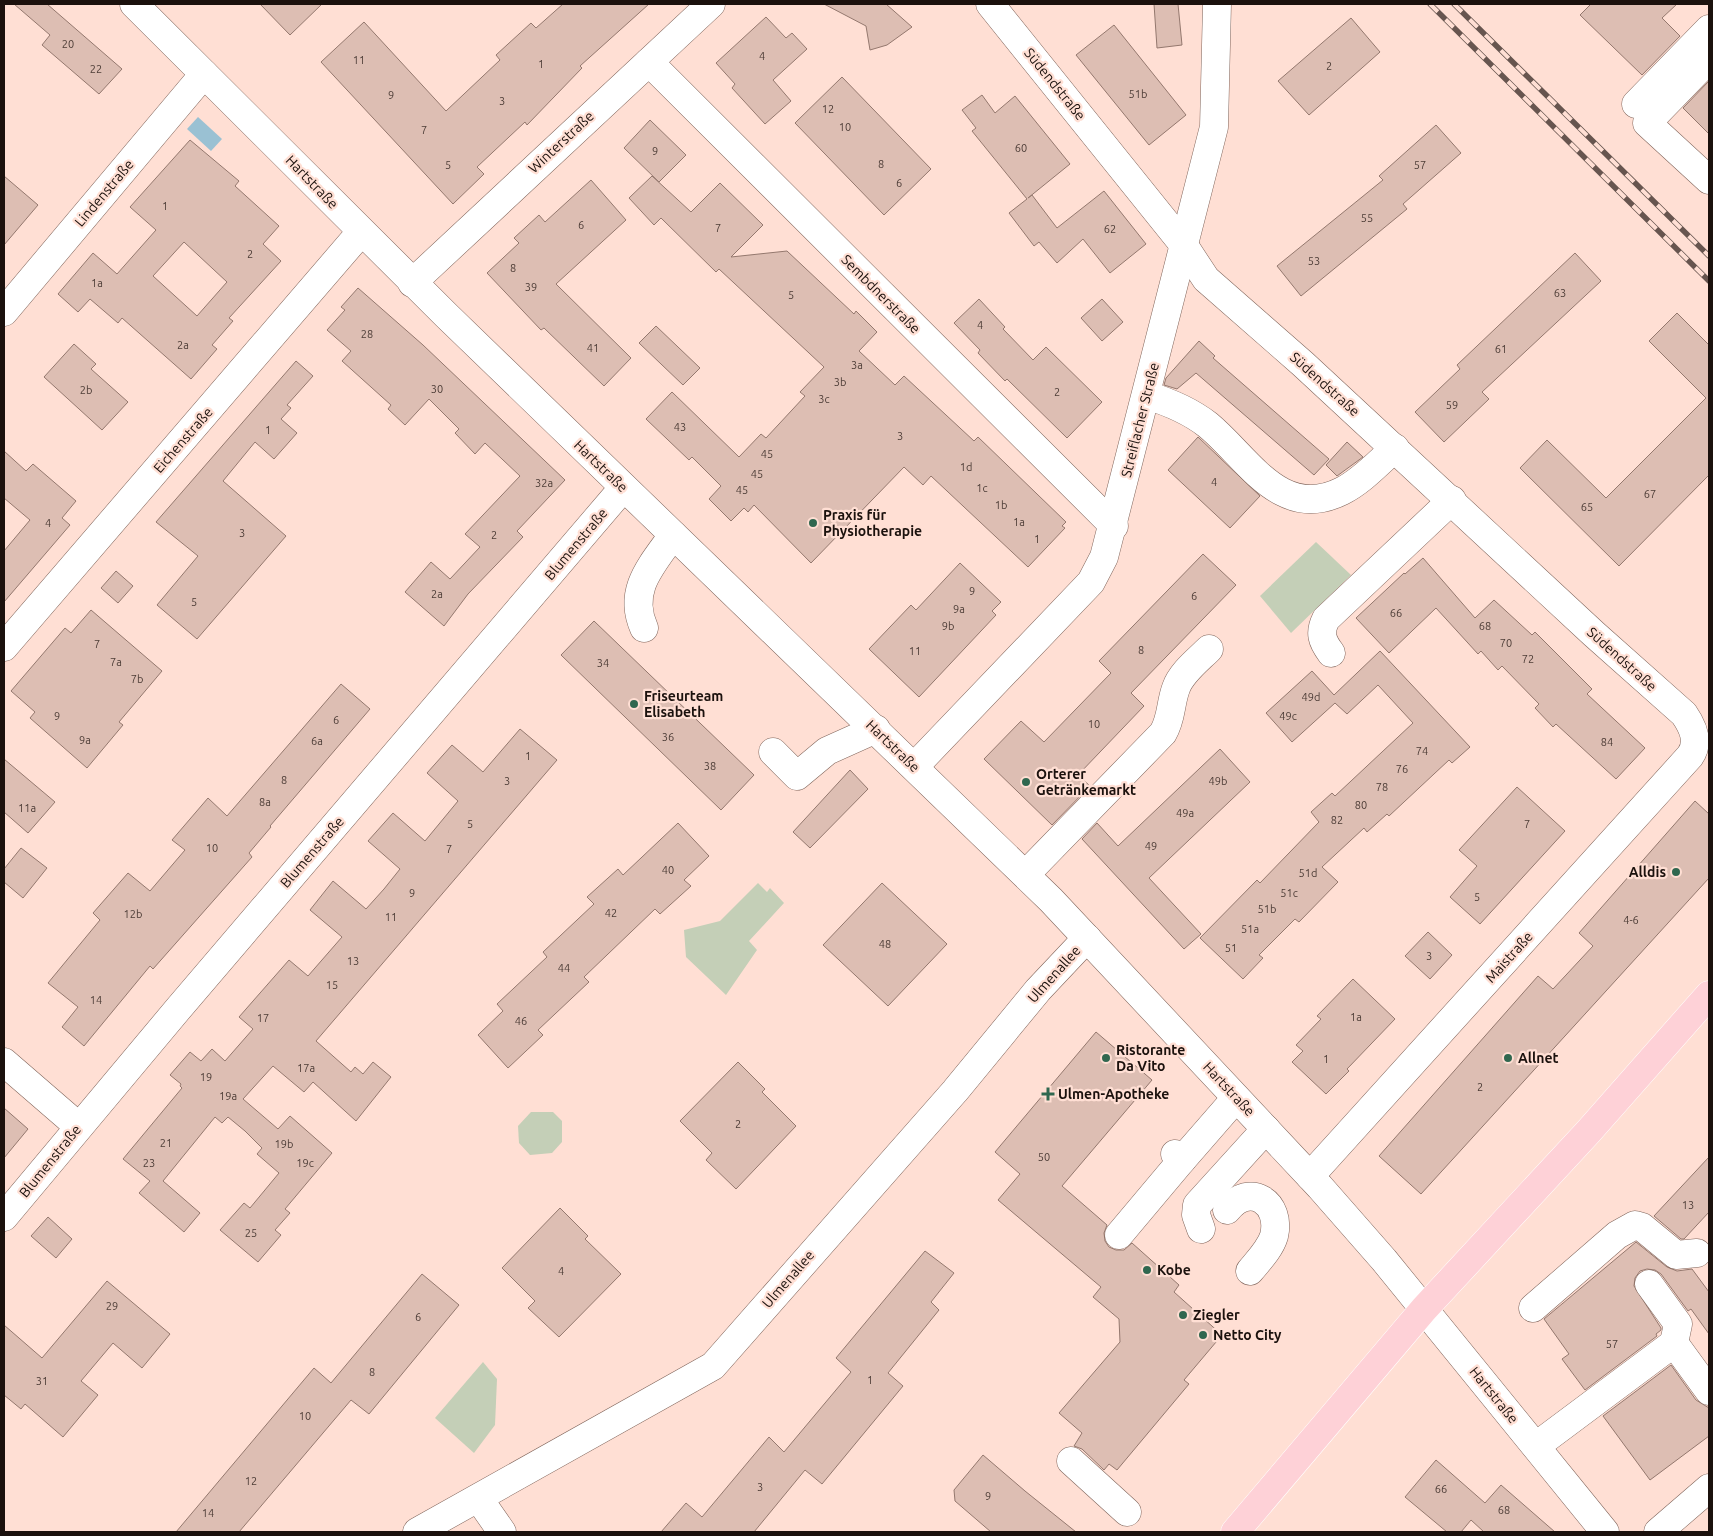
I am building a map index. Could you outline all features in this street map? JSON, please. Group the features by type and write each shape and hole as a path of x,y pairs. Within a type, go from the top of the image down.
{"main road":[{"path":"1235,1532 1424,1309 1589,1131 1709,995"}],"street":[{"name":"Winterstraße","path":"412,283 711,4"},
{"name":"Südendstraße","path":"990,4 1183,244 1206,279 1395,448 1594,634 1684,714 1694,732"},
{"name":"Streiflacher Straße","path":"915,766 1091,582 1104,558 1114,526 1183,244 1214,127 1216,4"},
{"name":"Hartstraße","path":"146,8 204,74 412,283 1026,874 1310,1176 1424,1309 1605,1532"},
{"path":"1636,104 1709,29"},
{"path":"1709,59 1647,123 1709,180"},
{"name":"Sembdnerstraße","path":"649,62 1114,526"},
{"name":"Lindenstraße","path":"4,312 204,74"},
{"name":"Eichenstraße","path":"4,647 361,232"},
{"path":"1146,395 1169,402 1191,413 1208,425 1275,489 1302,500 1320,499 1343,491 1395,448"},
{"name":"Blumenstraße","path":"4,1218 78,1126 623,488"},
{"path":"1331,653 1323,642 1321,629 1326,619 1452,500"},
{"path":"644,628 638,615 637,599 645,575 673,535"},
{"path":"1026,874 1163,733 1171,716 1176,688 1180,680 1208,649"},
{"path":"773,752 797,776 826,751 876,729"},
{"name":"Maistraße","path":"1310,1176 1690,756 1695,744 1694,732"},
{"name":"Ulmenallee","path":"417,1532 713,1366 963,1098 1005,1048 1087,938"},
{"path":"4,1062 78,1126"},
{"path":"1119,1234 1178,1157 1236,1098"},
{"path":"1201,1229 1196,1215 1197,1205 1266,1129"},
{"path":"1227,1210 1238,1198 1253,1196 1267,1203 1275,1218 1274,1235 1270,1245 1250,1271"},
{"path":"1533,1308 1617,1235 1635,1225 1642,1227 1670,1252 1683,1255 1705,1254"},
{"path":"1536,1446 1674,1343 1678,1324 1649,1284"},
{"path":"1674,1343 1709,1391"},
{"path":"1070,1462 1126,1512"},
{"path":"1658,1532 1709,1488"},
{"path":"480,1498 502,1532"}],"green space":[{"path":"1316,542 1351,575 1291,633 1260,596"},
{"path":"758,883 767,892 770,888 784,903 749,941 757,950 726,995 686,957 684,930 720,921"},
{"path":"531,1112 553,1112 562,1121 562,1142 552,1153 530,1155 519,1143 518,1126"},
{"path":"483,1362 497,1379 495,1425 474,1453 435,1418"}],"water":[{"path":"198,117 222,139 211,151 187,129"}],"building":[{"path":"14,4 47,4 122,69 99,94 42,45 50,35"},
{"path":"260,4 322,4 290,35"},
{"path":"563,4 649,4 580,66 582,68 527,125 525,122 477,167 484,174 453,204 321,62 364,22 446,111 500,60 496,55 531,23 536,28"},
{"path":"824,4 886,4 912,27 887,45 870,50 866,26"},
{"path":"1154,4 1178,4 1182,45 1157,48"},
{"path":"1591,4 1677,4 1662,18 1680,36 1642,75 1580,15"},
{"path":"766,17 786,38 792,33 807,49 773,80 791,101 765,124 732,88 735,84 716,63"},
{"path":"1351,18 1380,52 1309,115 1278,81"},
{"path":"1114,25 1186,115 1149,145 1076,55"},
{"path":"842,77 931,169 884,215 795,123"},
{"path":"1709,81 1709,134 1683,108"},
{"path":"982,95 995,113 1015,96 1070,164 1028,198 1032,195 1057,228 1104,191 1146,244 1110,273 1083,239 1057,263 1039,242 1034,246 1009,213 1027,199 972,131 976,128 962,110"},
{"path":"650,120 686,155 659,182 624,148"},
{"path":"1436,125 1461,153 1403,204 1407,209 1301,296 1277,266 1383,180 1379,176"},
{"path":"190,140 239,181 235,186 279,226 263,244 281,261 229,318 233,321 212,345 217,349 191,379 122,318 118,323 90,299 78,312 58,294 93,253 117,274 156,230 130,207","holes":["184,242 227,282 197,316 153,276"]},
{"path":"4,176 38,205 4,245"},
{"path":"652,176 691,212 720,183 763,225 731,257 787,251 854,314 856,311 877,332 859,351 895,385 904,376 974,441 978,437 1066,522 1062,526 1065,528 1028,567 931,476 923,485 904,467 811,563 754,505 748,512 744,508 731,521 709,499 721,486 692,457 689,460 646,419 672,392 739,457 761,434 766,438 805,396 800,392 824,367 719,269 716,272 661,218 654,225 629,198"},
{"path":"591,180 626,220 556,284 631,358 604,386 544,328 541,330 487,273 519,243 514,238 539,215 545,222"},
{"path":"1575,253 1601,281 1482,392 1489,399 1444,442 1415,412 1460,369 1457,365"},
{"path":"358,288 423,345 565,480 517,531 523,537 468,594 444,626 405,592 431,562 450,579 480,547 465,534 520,476 485,443 475,454 455,433 459,429 429,399 405,425 388,409 391,405 342,361 351,351 327,330 345,310 341,307"},
{"path":"979,299 1005,327 1003,329 1033,360 1046,347 1102,402 1067,438 1007,379 1005,381 978,353 980,350 954,323"},
{"path":"1102,299 1123,322 1102,341 1081,318"},
{"path":"1677,313 1709,345 1709,475 1619,566 1520,468 1547,440 1606,498 1706,398 1649,341"},
{"path":"656,326 700,368 683,385 639,343"},
{"path":"1199,341 1215,356 1213,358 1329,459 1314,475 1196,373 1177,389 1164,385 1166,378"},
{"path":"74,344 96,364 91,369 128,402 102,430 44,377"},
{"path":"296,361 313,376 287,405 291,408 281,419 297,433 274,459 255,442 223,481 286,536 197,639 157,605 198,556 156,522"},
{"path":"1198,437 1260,496 1230,528 1168,470"},
{"path":"1347,442 1363,457 1337,476 1326,465"},
{"path":"4,451 26,471 33,464 76,501 62,518 70,525 4,602 4,551 30,520 4,498"},
{"path":"1203,554 1236,585 1131,693 1144,706 1078,775 1090,786 1052,825 984,759 1021,721 1044,742 1111,673 1099,661"},
{"path":"1423,558 1475,618 1494,600 1532,635 1535,632 1592,689 1587,694 1645,748 1616,779 1556,724 1553,727 1535,708 1539,704 1502,666 1498,670 1481,651 1478,654 1436,608 1389,653 1356,618 1404,573"},
{"path":"960,563 1001,602 992,611 996,615 919,697 869,649 911,605 916,610"},
{"path":"116,571 133,586 118,603 101,588"},
{"path":"91,610 162,671 119,722 123,725 87,768 30,718 35,712 11,691 65,628 71,633"},
{"path":"594,621 754,775 721,810 561,655"},
{"path":"1380,651 1470,747 1452,763 1449,760 1389,816 1387,814 1367,832 1364,828 1322,867 1338,882 1299,922 1295,919 1259,955 1263,958 1243,979 1200,938 1257,880 1260,883 1319,822 1311,812 1332,793 1335,796 1413,723 1378,685 1347,714 1335,703 1292,742 1266,713 1312,671 1334,695"},
{"path":"341,684 370,709 270,826 249,853 252,857 153,969 150,966 84,1046 62,1027 78,1007 48,983 100,920 93,913 128,873 150,891 185,850 172,840 208,798 227,816"},
{"path":"520,729 557,760 316,1041 351,1072 355,1067 363,1074 373,1062 391,1077 356,1121 313,1082 304,1092 273,1066 243,1099 278,1129 290,1116 332,1153 285,1209 290,1213 275,1230 281,1235 258,1262 220,1230 244,1203 250,1208 279,1173 257,1154 262,1148 245,1131 228,1117 222,1123 215,1117 163,1181 200,1213 184,1232 139,1193 150,1181 123,1159 182,1088 181,1084 170,1075 190,1052 201,1061 212,1049 225,1061 253,1029 239,1017 289,960 308,976 342,937 310,910 333,881 366,909 384,889 400,869 368,841 393,813 425,841 458,801 427,773 452,745 483,772"},
{"path":"1220,749 1250,782 1149,878 1201,934 1184,949 1082,839 1097,823 1118,846"},
{"path":"4,759 55,802 28,833 4,812"},
{"path":"850,770 868,789 810,848 793,832"},
{"path":"1517,787 1565,831 1480,924 1450,897 1477,866 1459,850"},
{"path":"1695,801 1709,814 1709,878 1421,1194 1379,1156 1538,976 1553,989 1593,946 1579,933"},
{"path":"678,823 709,856 684,880 691,886 660,914 655,909 584,977 589,982 538,1030 543,1035 508,1068 478,1035 503,1011 497,1004 547,957 543,952 594,904 587,897 618,869 623,875"},
{"path":"21,848 47,868 23,898 4,882 4,869"},
{"path":"882,883 947,944 888,1006 823,945"},
{"path":"1428,932 1452,955 1430,979 1405,956"},
{"path":"1353,979 1395,1019 1326,1094 1292,1062 1303,1051 1296,1045 1321,1019 1317,1016"},
{"path":"1096,1032 1152,1080 1062,1186 1107,1225 1104,1233 1105,1241 1109,1247 1116,1250 1124,1250 1132,1243 1179,1285 1174,1292 1222,1335 1184,1380 1189,1384 1117,1470 1109,1464 1104,1470 1082,1449 1074,1446 1082,1433 1059,1413 1120,1342 1119,1319 1093,1297 1101,1287 998,1200 1020,1174 995,1152"},
{"path":"738,1062 765,1089 762,1092 796,1126 736,1189 706,1160 712,1153 680,1121"},
{"path":"4,1108 28,1129 4,1158"},
{"path":"1709,1157 1709,1212 1684,1239 1681,1239 1654,1216"},
{"path":"560,1208 588,1236 585,1239 621,1274 559,1337 528,1308 535,1301 502,1268"},
{"path":"48,1217 72,1239 56,1258 31,1236"},
{"path":"1636,1242 1667,1267 1677,1271 1692,1269 1709,1292 1709,1334 1691,1309 1688,1311 1661,1274 1655,1270 1647,1269 1640,1271 1635,1278 1634,1286 1661,1330 1656,1334 1657,1336 1585,1390 1562,1359 1569,1354 1544,1319"},
{"path":"925,1251 954,1273 931,1302 939,1310 888,1373 903,1386 822,1484 805,1470 754,1532 661,1532 686,1503 702,1517 769,1437 784,1452 851,1372 836,1358"},
{"path":"422,1274 459,1305 369,1414 351,1400 239,1532 176,1532 314,1368 331,1383"},
{"path":"107,1281 170,1334 142,1368 113,1343 81,1381 98,1395 63,1437 25,1404 21,1409 4,1395 4,1325 42,1358"},
{"path":"1671,1365 1696,1400 1709,1408 1709,1436 1650,1480 1603,1416"},
{"path":"983,1455 1076,1532 991,1532 955,1501 954,1490"},
{"path":"1436,1460 1485,1503 1501,1485 1555,1532 1484,1532 1471,1520 1461,1532 1447,1532 1405,1497"}],"railway":[{"path":"1430,4 1709,281"},
{"path":"1454,4 1709,256"}],"place":[{"name":"Praxis für Physiotherapie","path":"813,523"},
{"name":"Friseurteam Elisabeth","path":"634,704"},
{"name":"Orterer Getränkemarkt","path":"1026,782"},
{"name":"Alldis","path":"1676,872"},
{"name":"Ristorante Da Vito","path":"1106,1058"},
{"name":"Allnet","path":"1508,1058"},
{"name":"Ulmen-Apotheke","path":"1048,1094"},
{"name":"Kobe","path":"1147,1270"},
{"name":"Ziegler","path":"1183,1315"},
{"name":"Netto City","path":"1203,1335"}]}
